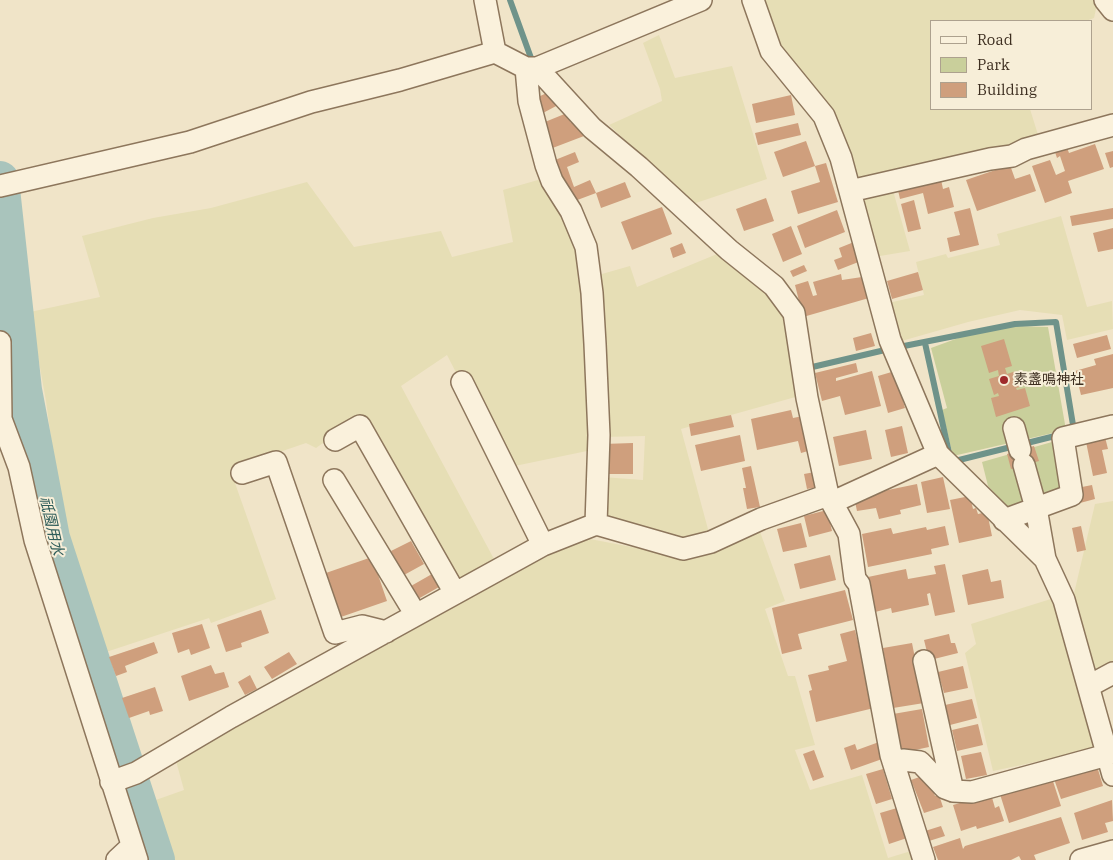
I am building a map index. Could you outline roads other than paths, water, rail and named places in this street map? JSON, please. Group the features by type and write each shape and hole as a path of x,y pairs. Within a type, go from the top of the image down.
{"street":[{"path":"485,0 495,52"},
{"path":"531,68 701,0"},
{"path":"753,0 771,51 824,116 841,158 890,340 938,454 1045,559"},
{"path":"1105,0 1113,10"},
{"path":"4,185 190,142 311,102 400,80 495,52 531,68 592,128 639,167 729,250 774,286 794,313 807,398 836,498 849,534 855,579 859,584 894,762 924,860"},
{"path":"531,68 529,101 546,165 552,181 571,211 586,247 592,293 599,435 596,524"},
{"path":"850,191 990,159 1012,156 1026,149 1113,125"},
{"path":"0,342 2,422 19,467 35,540 122,778 129,855"},
{"path":"462,382 543,545"},
{"path":"335,440 360,426 455,594"},
{"path":"1004,520 1072,494 1063,438 1113,426"},
{"path":"894,762 903,760 920,762 945,788 953,791 972,792 1110,765 1064,600 1045,559 1036,508 1019,447"},
{"path":"122,778 543,545 596,524 683,549 711,542 761,519 836,498 938,454"},
{"path":"242,473 276,462 334,633 362,626 386,632"},
{"path":"334,480 416,616"},
{"path":"924,661 953,791"},
{"path":"1089,686 1113,673"},
{"path":"1081,860 1113,851"}],"waterway":[{"path":"510,0 531,58"},
{"name":"祇園用水","path":"0,180 23,390 51,538 156,860"},
{"path":"899,347 1015,324 1056,322 1074,431"},
{"path":"925,343 951,462 1059,435"},
{"path":"808,368 885,350"},
{"path":"10,426 23,390"}],"place":[{"name":"素盞鳴神社","path":"1004,380"}]}
